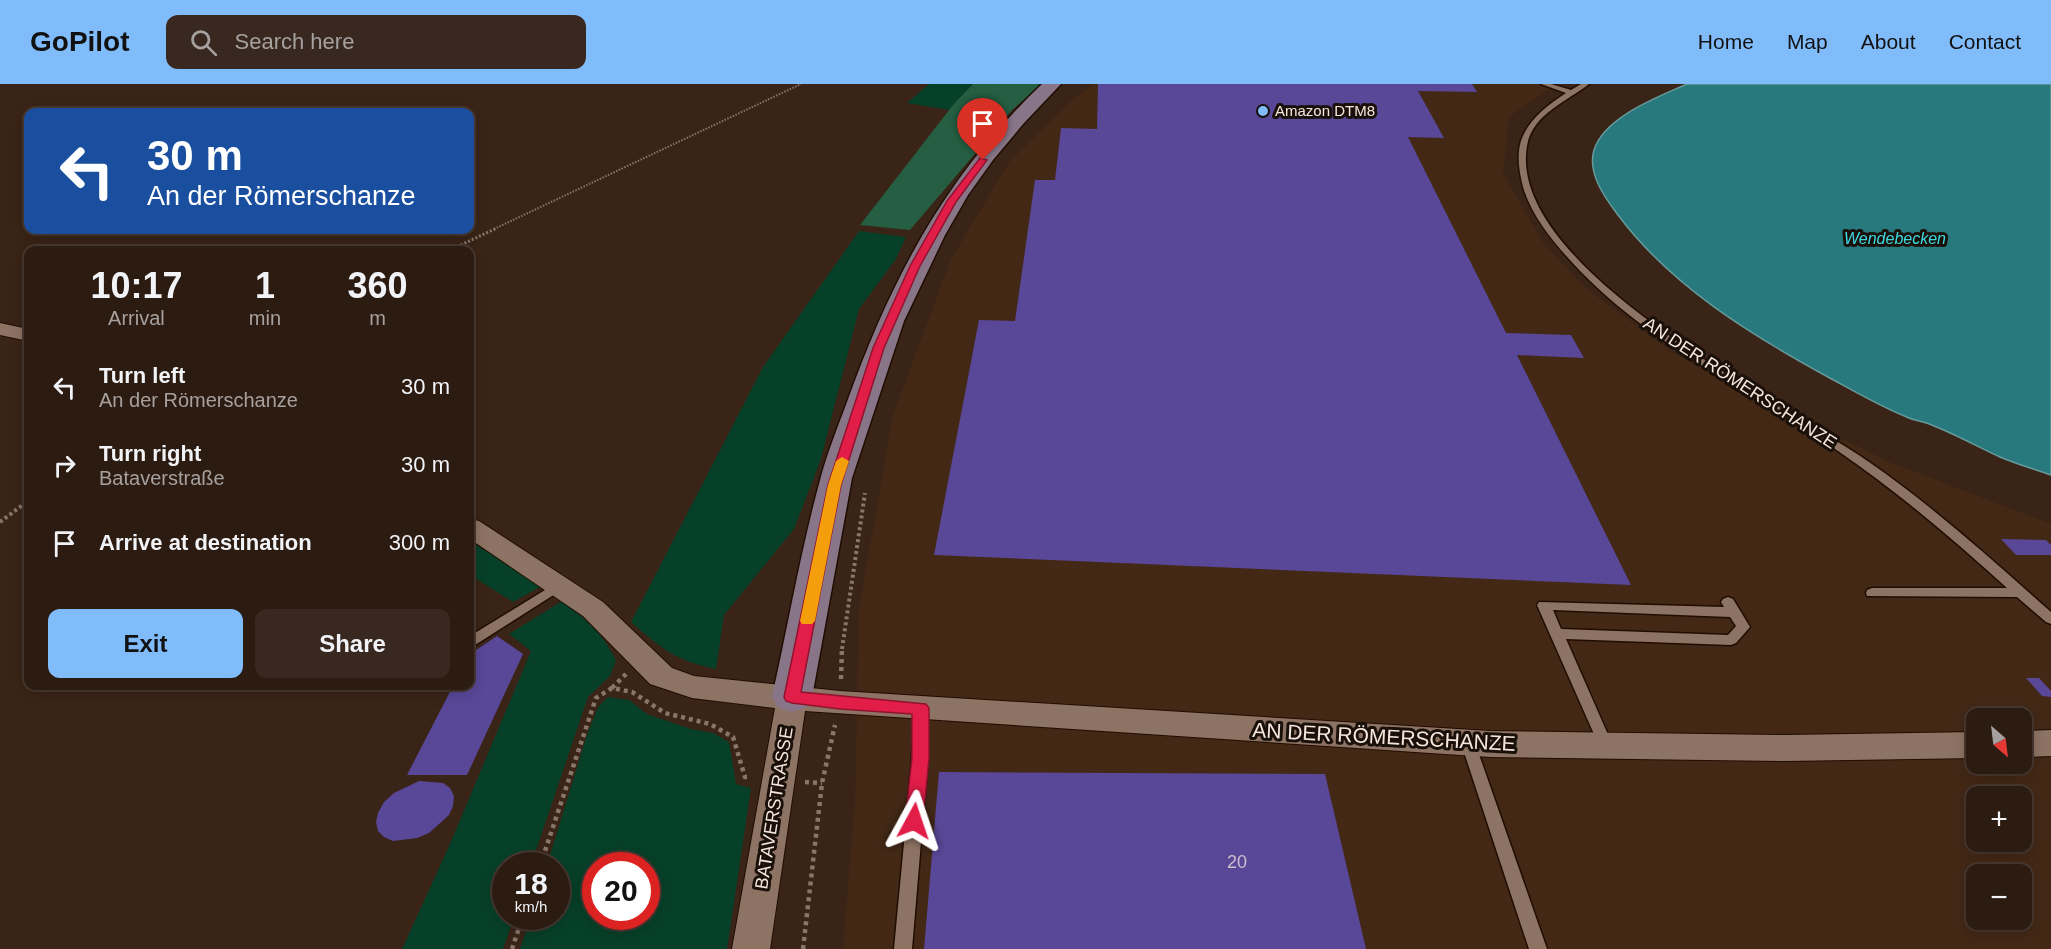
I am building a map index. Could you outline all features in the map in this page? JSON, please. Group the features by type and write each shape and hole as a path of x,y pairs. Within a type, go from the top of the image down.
{"street":[{"name":"BATAVERSTRASSE","path":"751,949 792,697 835,485 879,348 915,266 951,201 1026,107 1052,84"},
{"path":"0,329 24,334"},
{"name":"AN DER RÖMERSCHANZE","path":"474,530 593,609 661,676 692,687 840,703 1468,743 1786,748 1966,745"},
{"path":"2032,744 2051,743"}],"lane":[{"path":"1544,84 1570,92"},
{"name":"AN DER RÖMERSCHANZE","path":"1586,84 1570,92 1543,115 1529,130 1523,146 1524,177 1533,201 1565,251 1641,321 1689,354 1826,437 1914,500 2051,619"},
{"path":"474,639 558,586"},
{"path":"1872,593 2020,592"},
{"path":"1556,634 1731,640 1743,627 1731,607 1544,605 1556,634 1606,746"},
{"path":"903,949 920,758 921,708"},
{"path":"1468,743 1538,949"}],"path":[{"path":"458,246 801,84"},
{"path":"802,949 822,783 840,703 842,645 865,492"},
{"path":"0,522 24,504"},
{"path":"545,852 596,698 612,688 632,692 665,713 710,724 733,737 739,750 745,777 822,783"},
{"path":"513,949 519,930"}],"shaded area":[{"path":"1093,84 1562,84 1548,90 1509,117 1503,173 1542,241 1583,286 1673,353 1887,461 2051,524 2051,949 843,949 855,804 859,610 893,415 951,259 1009,162 1070,102"}],"green space":[{"path":"929,84 973,84 949,110 907,103"},
{"path":"973,84 1042,84 1013,109 910,230 860,225 953,105"},
{"path":"859,231 906,237 896,259 859,309 821,459 794,529 724,615 716,669 689,662 660,646 631,622 763,367"},
{"path":"474,544 542,586 513,602 474,578"},
{"path":"562,601 594,628 616,661 610,676 588,697 535,852 492,852 492,930 510,930 503,949 402,949 450,844 531,651 509,634"},
{"path":"608,697 629,700 647,714 691,729 713,733 729,742 736,784 751,788 727,949 520,949 527,930 570,930 570,852 551,852 587,735 598,707"}],"water":[{"name":"Wendebecken","path":"1687,84 2051,84 2051,475 2006,460 1928,423 1899,414 1799,361 1714,307 1662,264 1639,241 1598,185 1592,159 1594,150 1600,138 1620,118 1647,102"}],"building":[{"path":"1098,84 1472,84 1477,92 1418,91 1444,138 1408,137 1506,333 1571,335 1584,358 1517,355 1631,585 934,555 979,320 1015,321 1035,180 1055,180 1061,128 1097,129"},
{"path":"2001,539 2046,540 2051,545 2051,555 2016,555"},
{"path":"497,636 523,654 467,775 407,775 451,690 474,690 474,651"},
{"path":"2026,678 2039,678 2051,691 2051,697 2042,696"},
{"path":"939,772 1325,774 1366,949 924,949"},
{"path":"419,781 443,783 450,788 454,796 449,815 429,833 417,838 393,841 384,837 378,831 376,822 384,802 394,793"}],"slow traffic":[{"path":"807,621 842,461"}],"place":[{"name":"Amazon DTM8","path":"1263,111"}],"route":[{"path":"914,821 920,758 921,708 840,703 792,697 835,485 879,348 915,266 951,201 983,160"}]}
